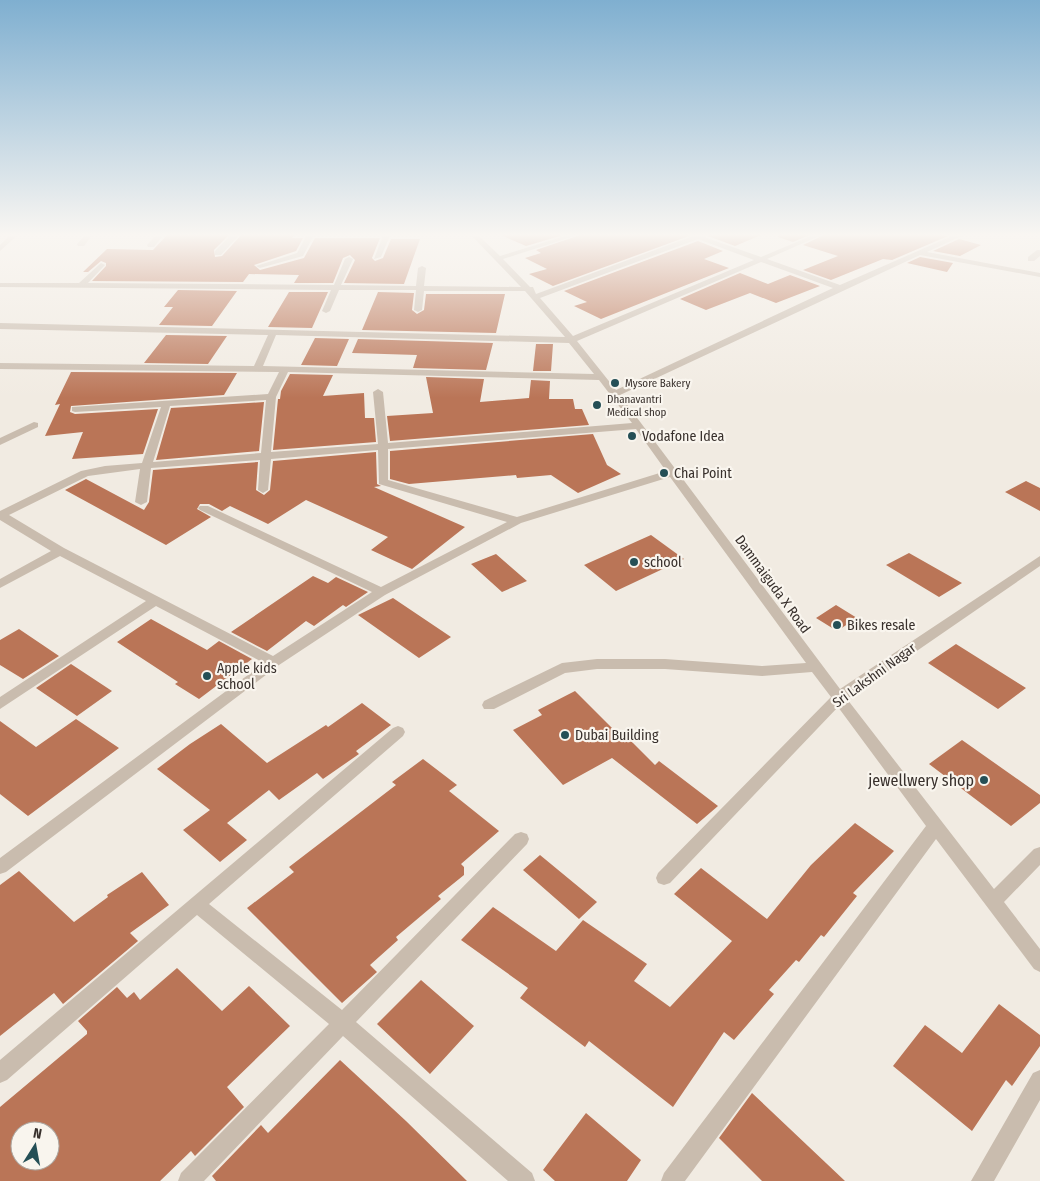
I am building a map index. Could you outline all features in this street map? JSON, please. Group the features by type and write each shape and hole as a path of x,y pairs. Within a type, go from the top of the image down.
{"street":[{"path":"326,310 334,288"},
{"path":"418,310 420,288"},
{"path":"423,288 533,293 547,288"},
{"name":"Dammaiguda X Road","path":"528,288 614,394 838,698 1040,963"},
{"path":"0,326 571,340 689,288"},
{"path":"614,394 840,288"},
{"path":"257,369 273,333"},
{"path":"0,366 257,369 600,378"},
{"path":"263,490 271,397 284,370"},
{"path":"378,392 383,445 383,482 517,521"},
{"path":"75,410 271,397"},
{"path":"141,502 146,466 166,405"},
{"path":"0,442 34,425"},
{"path":"1,515 85,473 265,455 637,426"},
{"path":"0,867 274,662 381,592 517,521 672,473"},
{"path":"204,508 381,592"},
{"path":"1,515 60,551 274,662"},
{"path":"0,584 60,551"},
{"name":"Sri Lakshni Nagar","path":"664,878 838,698 1040,560"},
{"path":"0,704 155,601"},
{"path":"489,705 562,668 588,665 665,664 762,671 815,667"},
{"path":"0,1073 398,732"},
{"path":"672,1181 935,827"},
{"path":"189,1181 522,839"},
{"path":"992,902 1040,854"},
{"path":"197,905 343,1023 519,1179"},
{"path":"982,1181 1040,1080"}],"building":[{"path":"572,288 679,288 601,319 574,306 587,302 564,291"},
{"path":"705,288 815,288 776,303 750,293 706,310 680,299"},
{"path":"178,290 237,291 212,326 159,325 173,307 164,307"},
{"path":"289,292 328,292 312,328 268,327"},
{"path":"378,292 414,293 412,310 417,314 424,310 426,294 505,294 496,333 362,330"},
{"path":"166,335 227,336 208,364 144,363"},
{"path":"315,338 349,339 337,366 301,365"},
{"path":"358,339 493,343 486,370 413,368 417,355 352,353"},
{"path":"536,344 553,344 551,371 533,371"},
{"path":"71,372 237,373 224,395 71,406 70,412 75,414 158,409 143,454 72,459 83,432 45,436 60,404 55,405"},
{"path":"290,374 333,375 323,396 364,393 365,418 374,418 376,442 273,450 278,399 280,399 281,391"},
{"path":"426,377 484,379 480,402 529,398 531,380 550,381 549,399 573,399 575,409 582,409 589,425 390,441 387,416 433,413"},
{"path":"264,402 259,451 156,460 171,408"},
{"path":"593,434 607,465 621,474 578,493 551,475 517,478 516,475 409,484 390,479 390,451"},
{"path":"376,452 377,484 381,486 374,487 465,527 412,569 371,550 388,537 306,500 268,524 230,506 222,511 209,504 200,504 197,509 211,517 166,545 65,490 86,479 144,510 149,502 153,470 258,462 256,490 264,495 270,490 273,461"},
{"path":"1026,481 1040,488 1040,511 1005,492"},
{"name":"school","path":"651,535 684,559 616,591 584,565"},
{"path":"909,553 962,583 939,597 886,565"},
{"path":"496,554 527,581 502,592 471,564"},
{"path":"313,576 328,583 336,577 368,592 346,607 343,605 314,626 306,621 267,651 231,632"},
{"path":"393,598 451,637 419,658 358,615"},
{"name":"Bikes resale","path":"836,605 857,618 837,631 816,618"},
{"path":"151,619 207,650 219,641 252,659 199,699 175,684 178,682 117,642"},
{"path":"19,629 59,656 23,679 0,665 0,640"},
{"path":"956,644 1026,688 998,709 928,663"},
{"path":"71,664 112,691 77,716 36,688"},
{"name":"Dubai Building","path":"575,691 619,735 623,733 655,765 659,761 718,806 697,824 612,758 563,785 513,730 542,715 538,710"},
{"path":"362,703 391,725 356,751 359,754 323,779 317,773 279,800 269,790 227,823 247,840 220,862 183,830 210,810 157,769 190,744 221,724 267,763 326,725 328,727"},
{"path":"76,719 119,748 28,816 0,794 0,721 36,747"},
{"name":"jewellwery shop","path":"962,740 1040,795 1040,803 1011,826 929,764"},
{"path":"423,759 457,785 449,791 499,831 461,864 464,867 464,875 438,896 441,899 396,937 398,940 370,965 377,972 342,1003 247,908 294,872 289,867 396,785 392,782"},
{"path":"855,823 894,851 853,893 857,896 824,937 821,935 799,962 796,960 769,990 774,994 734,1040 724,1032 673,1107 589,1041 585,1047 520,998 528,988 461,940 493,907 556,951 583,920 647,964 634,981 670,1007 732,941 674,894 701,868 767,919 811,865"},
{"path":"540,855 597,902 579,919 523,870"},
{"path":"19,871 74,922 108,897 107,895 142,872 169,905 130,933 138,941 63,1004 54,993 0,1036 0,885"},
{"path":"177,968 222,1011 249,986 290,1026 227,1087 244,1107 195,1156 191,1151 160,1181 0,1181 0,1107 87,1034 87,1031 78,1021 117,987 127,998 134,992 140,1000"},
{"path":"421,980 474,1026 430,1074 377,1024"},
{"path":"999,1004 1040,1035 1040,1046 1012,1086 1006,1080 972,1131 893,1066 925,1025 962,1053"},
{"path":"340,1060 467,1181 216,1181 212,1176 261,1125 268,1133"},
{"path":"752,1093 845,1181 762,1181 719,1138"},
{"path":"586,1113 641,1160 627,1181 555,1181 543,1170"}],"place":[{"name":"Mysore Bakery","path":"615,383"},
{"name":"Dhanavantri Medical shop","path":"597,405"},
{"name":"Vodafone Idea","path":"632,436"},
{"name":"Chai Point","path":"664,473"},
{"name":"school","path":"634,562"},
{"name":"Bikes resale","path":"837,625"},
{"name":"Apple kids school","path":"207,676"},
{"name":"Dubai Building","path":"565,735"},
{"name":"jewellwery shop","path":"984,780"}]}
